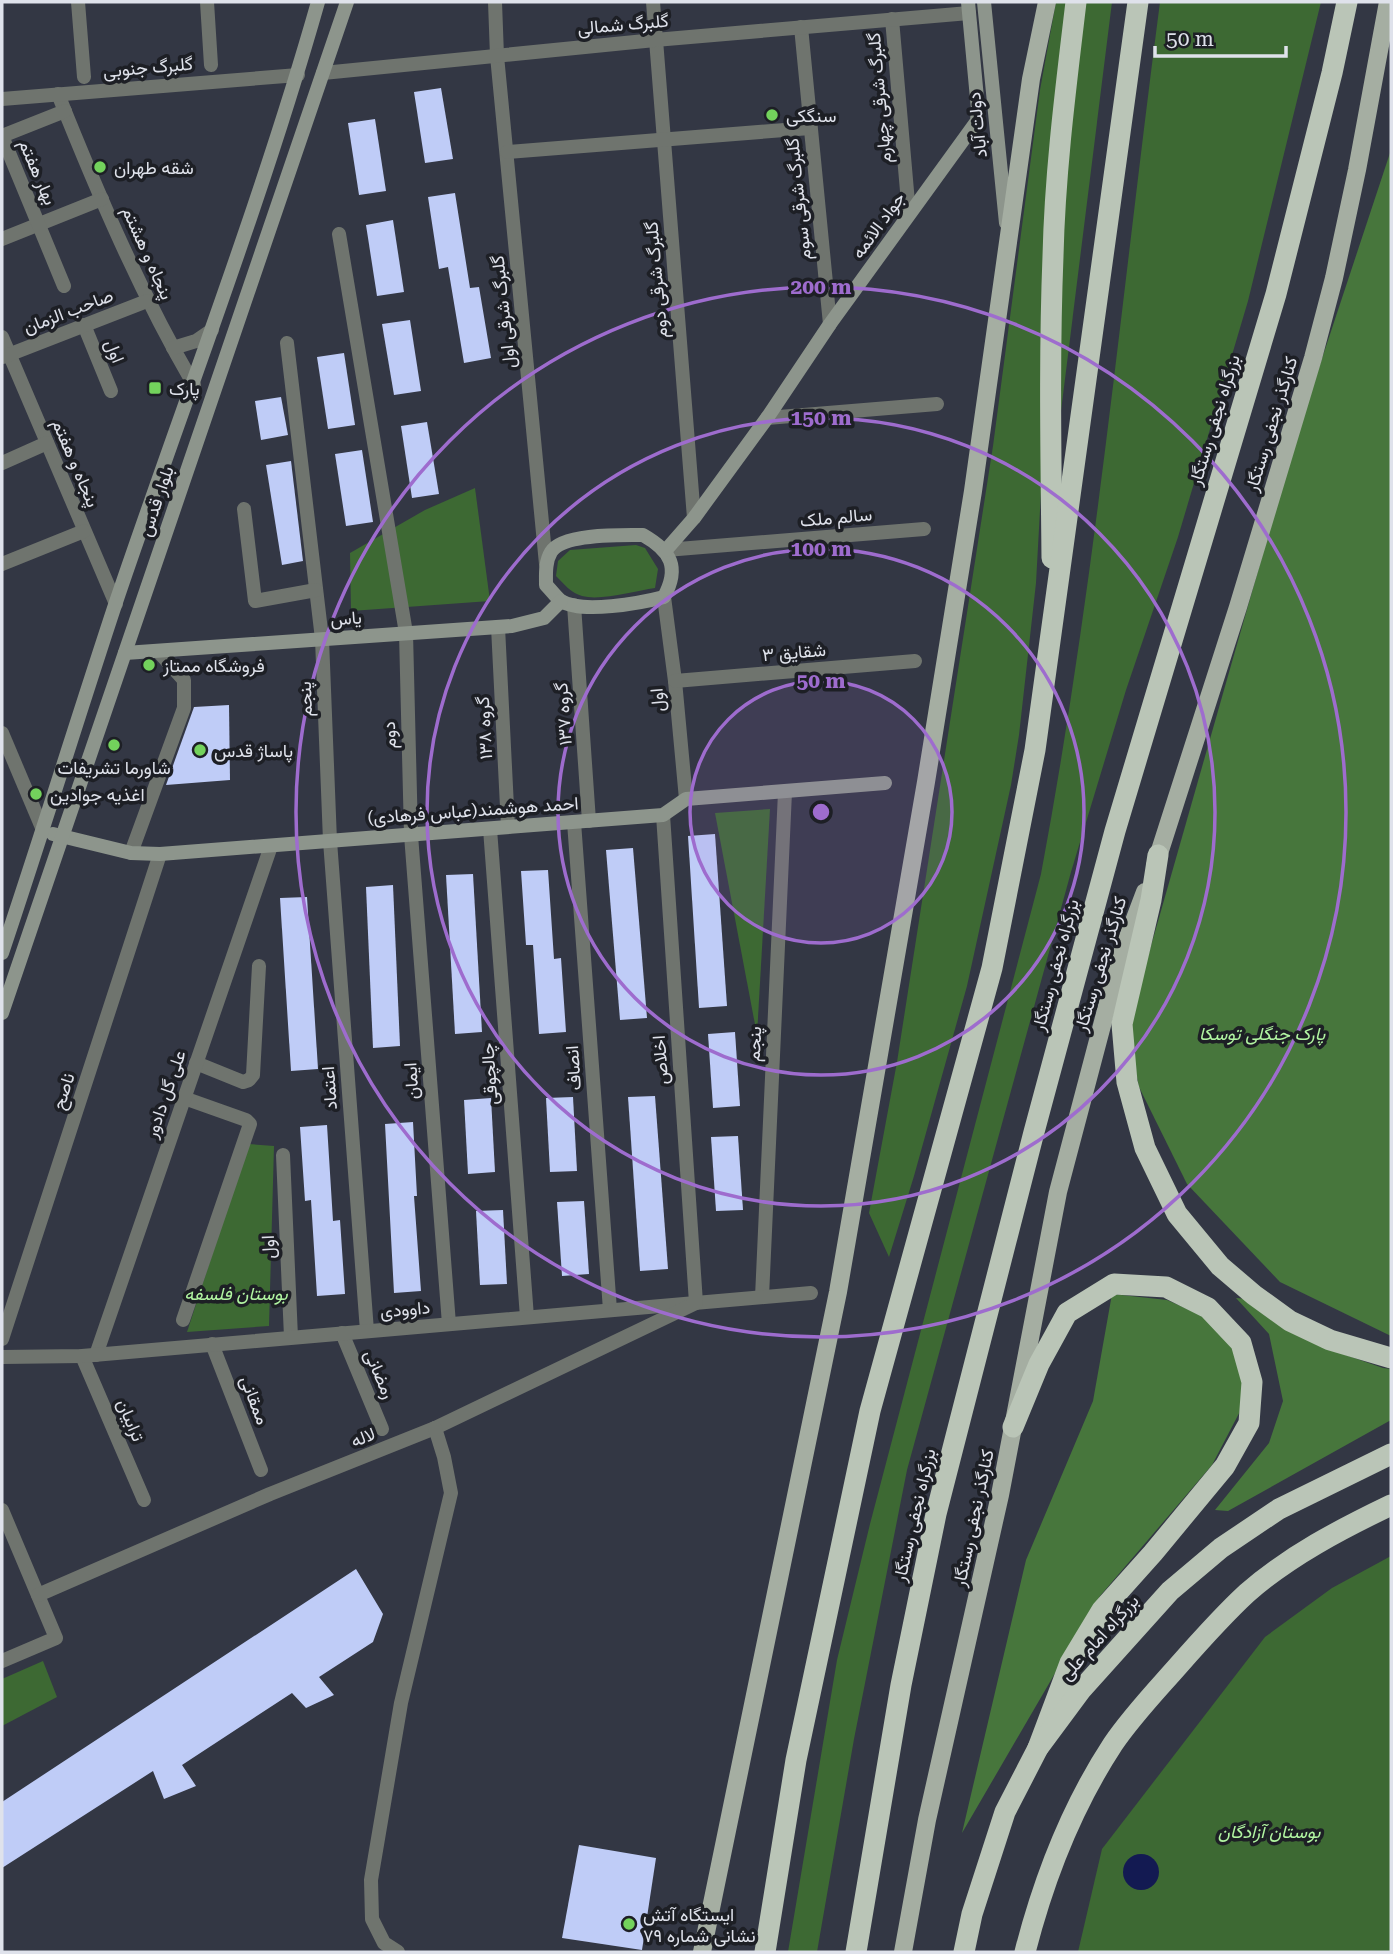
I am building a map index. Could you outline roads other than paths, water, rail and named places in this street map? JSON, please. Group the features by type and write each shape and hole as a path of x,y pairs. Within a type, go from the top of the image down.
{"highway":[{"path":"1052,626 1050,393 1053,253 1065,99 1076,2"},
{"path":"765,1952 796,1760 870,1411 992,968 1035,750 1138,2"},
{"name":"بزرگراه نجفی رستگار","path":"856,1952 901,1685 936,1514 1030,1145 1115,831 1276,294 1332,74 1347,2"},
{"path":"1158,855 1151,900 1122,1024 1127,1082 1145,1148 1177,1214 1220,1266 1290,1321 1331,1340 1391,1359"},
{"path":"1013,1427 1039,1364 1067,1313 1114,1284 1166,1287 1208,1308 1241,1343 1252,1382 1249,1423 1225,1466 1102,1610 1070,1663 1038,1748"},
{"name":"بزرگراه امام علی","path":"964,1952 972,1914 1005,1812 1038,1748 1081,1690 1161,1601 1220,1548 1279,1508 1391,1454"},
{"path":"1025,1952 1042,1890 1082,1796 1114,1742 1149,1699 1196,1645 1248,1592 1329,1536 1391,1505"}],"main road":[{"path":"702,1952 838,1292 937,716 973,491 1031,79 1047,2"},
{"name":"کنارگذر نجفی رستگار","path":"903,1952 927,1820 1000,1495 1058,1192 1119,961 1158,855 1238,607 1313,358 1334,278 1357,170 1388,2"}],"street":[{"path":"78,2 84,77"},
{"path":"206,2 211,65"},
{"name":"بلوار قدس","path":"2,953 116,604 194,385 298,75 318,2"},
{"name":"بلوار قدس","path":"2,1013 347,2"},
{"name":"گلبرگ شرقی اول","path":"495,2 497,56 547,564"},
{"name":"گلبرگ شرقی دوم","path":"653,2 694,518"},
{"name":"دولت آباد","path":"984,2 1008,243"},
{"name":"گلبرگ شمالی","path":"323,73 892,19 969,7"},
{"name":"جواد الائمه","path":"666,550 694,518 767,418 830,324 977,121 969,7"},
{"name":"گلبرگ شرقی چهارم","path":"892,19 909,214"},
{"name":"گلبرگ شرقی سوم","path":"801,27 830,324"},
{"path":"298,75 323,73"},
{"name":"گلبرگ جنوبی","path":"2,99 298,75"},
{"name":"پنجاه و هشتم","path":"58,94 147,301 194,385"},
{"name":"بهار هفتم","path":"64,286 2,136 65,111"},
{"path":"508,152 810,128"},
{"path":"2,239 102,199"},
{"name":"دوم","path":"339,234 406,633 411,835"},
{"name":"صاحب الزمان","path":"5,356 147,301"},
{"name":"اول","path":"84,325 111,391"},
{"path":"173,348 196,341 212,330"},
{"name":"پنجاه و هفتم","path":"2,337 5,356 47,443 116,604"},
{"name":"پنجم","path":"287,343 322,639 330,841"},
{"path":"767,418 937,404"},
{"path":"2,463 47,443"},
{"path":"244,509 255,601 316,590"},
{"name":"سالم ملک","path":"666,550 924,529"},
{"path":"4,558 84,531"},
{"path":"643,535 666,550 672,567 671,584 664,597 617,607 568,603 546,585 547,564 552,550 563,541 643,535"},
{"name":"اول","path":"664,597 686,799"},
{"name":"یاس","path":"125,653 498,627 544,618 568,603"},
{"name":"گروه ۱۳۷","path":"568,603 589,821"},
{"name":"گروه ۱۳۸","path":"498,627 508,827"},
{"path":"131,853 184,708 184,680 158,650"},
{"name":"شقایق ۳","path":"675,681 915,661"},
{"path":"2,733 7,760 43,830"},
{"path":"663,815 686,799 886,783"},
{"name":"پنجم","path":"762,1297 785,792"},
{"name":"احمد هوشمند(عباس فرهادی)","path":"43,830 61,837 131,853 160,854 663,815"},
{"name":"اخلاص","path":"663,815 696,1303"},
{"name":"انصاف","path":"574,822 610,1310"},
{"name":"چالچوقی","path":"490,829 527,1317"},
{"name":"ایمان","path":"411,835 449,1324"},
{"name":"اعتماد","path":"330,841 367,1331"},
{"name":"علی گل دادور","path":"89,1355 184,1098 271,846"},
{"name":"ناصح","path":"2,1339 160,854"},
{"path":"196,1063 243,1082 249,1080 253,1074 259,966"},
{"path":"183,1320 250,1124 246,1120 184,1098"},
{"name":"اول","path":"283,1155 291,1337"},
{"name":"داوودی","path":"2,1357 89,1355 811,1293"},
{"name":"لاله","path":"38,1595 270,1494 435,1429 696,1303"},
{"name":"رمضانی","path":"342,1333 382,1429"},
{"name":"ممقانی","path":"212,1345 261,1470"},
{"name":"ترابیان","path":"89,1355 145,1500"},
{"path":"398,1952 384,1944 372,1919 371,1880 401,1703 451,1493 435,1429"},
{"path":"2,1510 56,1638 2,1661"}],"place":[{"name":"سنگکی","path":"772,115"},
{"name":"شقه طهران","path":"100,167"},
{"name":"پارک","path":"155,388"},
{"name":"فروشگاه ممتاز","path":"149,665"},
{"name":"شاورما تشریفات","path":"114,745"},
{"name":"پاساژ قدس","path":"200,750"},
{"name":"اغذیه جوادین","path":"36,794"},
{"name":"ایستگاه آتش نشانی شماره ۷۹","path":"629,1924"}],"park label":[{"name":"پارک جنگلی توسکا","path":"1262,1033"},
{"name":"بوستان فلسفه","path":"236,1293"},
{"name":"بوستان آزادگان","path":"1269,1831"}]}
